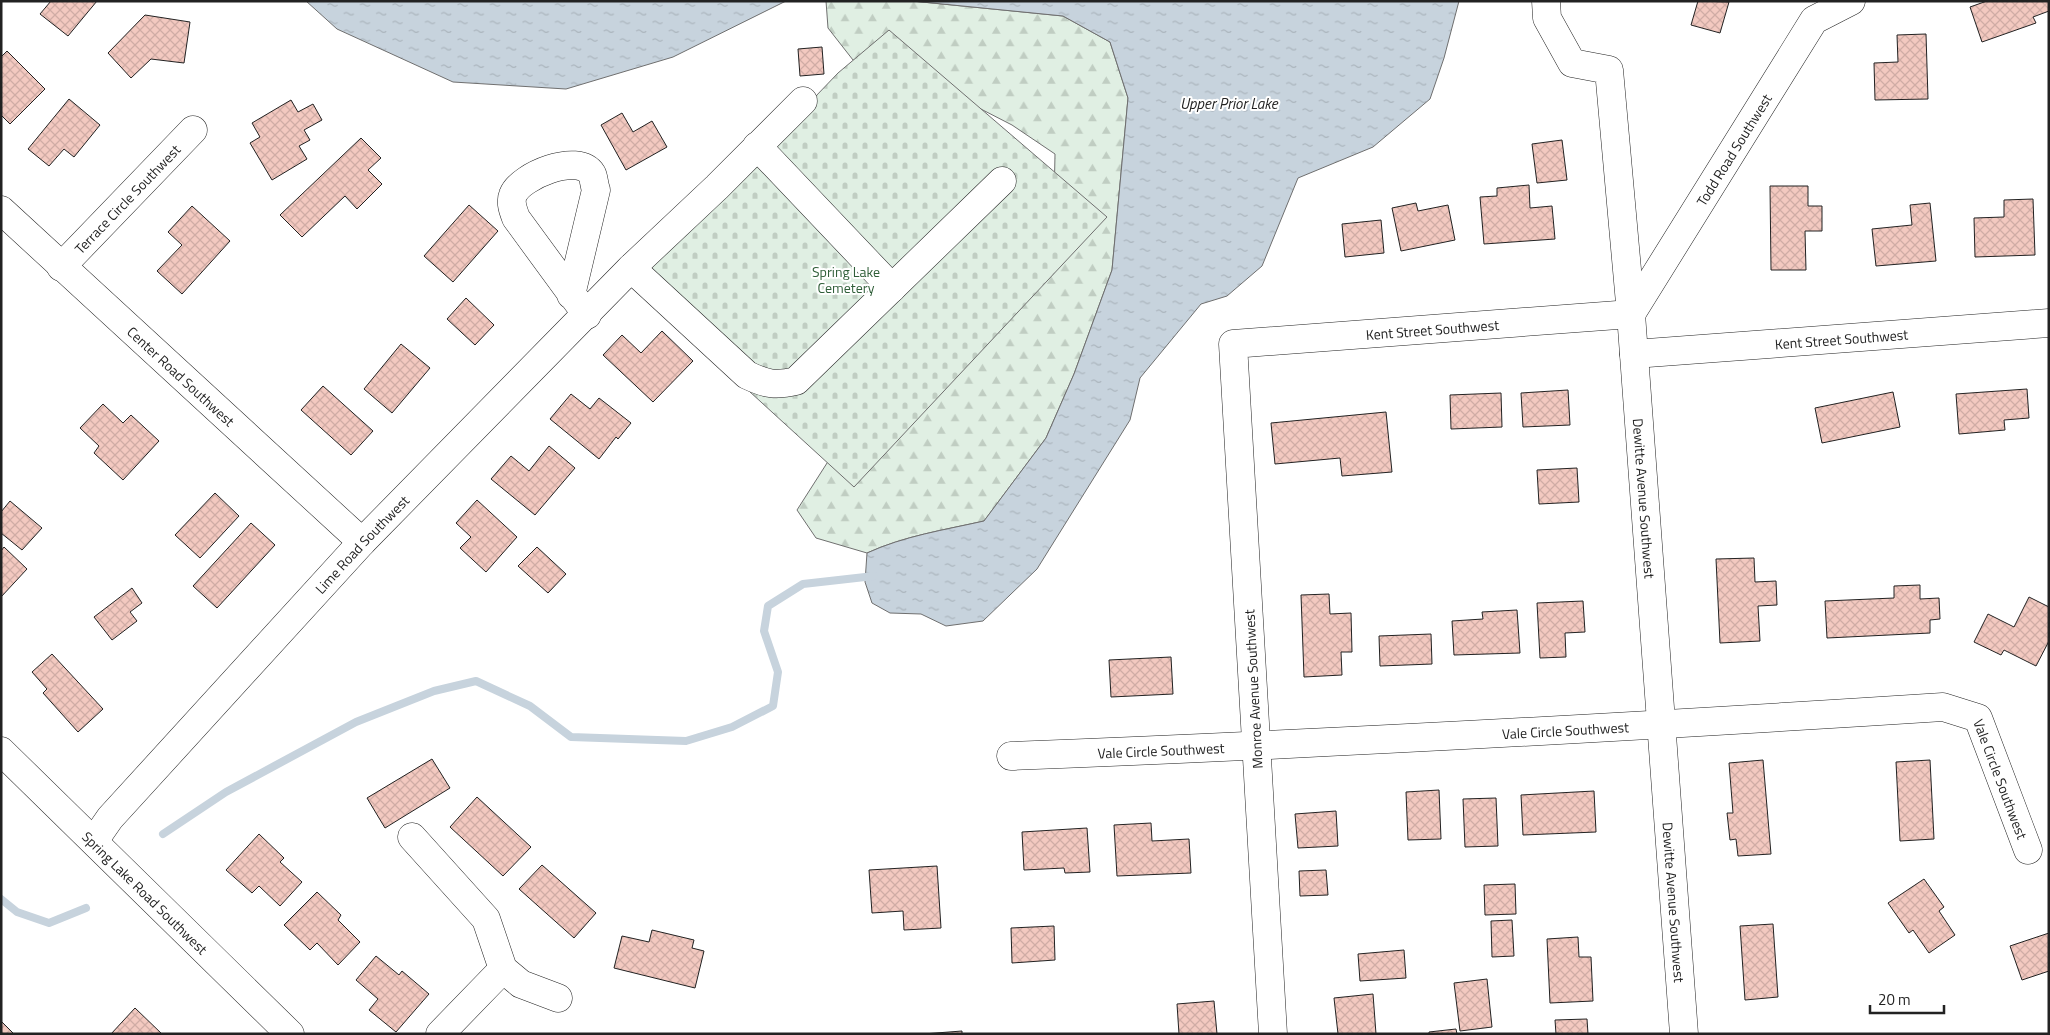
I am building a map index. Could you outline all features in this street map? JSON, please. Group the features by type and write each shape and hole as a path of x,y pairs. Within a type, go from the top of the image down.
{"street":[{"name":"Dewitte Avenue Southwest","path":"1546,1 1547,18 1572,63 1609,70 1631,314 1684,1034"},
{"name":"Todd Road Southwest","path":"1631,314 1814,20 1851,1"},
{"name":"Lime Road Southwest","path":"94,841 110,818 579,305 637,264 803,100"},
{"name":"Terrace Circle Southwest","path":"61,267 193,130"},
{"path":"757,146 892,288"},
{"path":"637,264 747,375 763,383 781,385 796,381 1002,181"},
{"name":"Center Road Southwest","path":"1,210 362,542"},
{"name":"Kent Street Southwest","path":"1233,344 1631,314"},
{"name":"Kent Street Southwest","path":"1634,354 2049,323"},
{"name":"Monroe Avenue Southwest","path":"1233,344 1273,1034"},
{"name":"Vale Circle Southwest","path":"1011,756 1256,746 1660,725 1943,707 1978,718 2028,850"},
{"name":"Spring Lake Road Southwest","path":"1,751 290,1034"},
{"path":"412,837 486,919 504,969 521,984 558,998"},
{"path":"440,1034 504,969"}],"green space":[{"path":"826,1 912,1 1063,16 1110,42 1128,98 1112,270 1074,374 1046,438 984,521 910,538 867,553 816,538 797,510 843,438 1054,204 1055,154 1012,125 901,68 853,60 828,28"},
{"name":"Spring Lake Cemetery","path":"889,30 1107,217 854,487 634,286 838,73"}],"water":[{"path":"306,1 786,1 673,57 566,89 453,82 337,29"},
{"name":"Upper Prior Lake","path":"912,1 1459,1 1444,58 1430,99 1373,147 1298,178 1262,266 1227,296 1201,304 1140,378 1130,420 1037,569 983,621 946,626 921,614 890,613 872,603 865,582 867,553 910,538 984,521 1046,438 1074,374 1112,270 1128,98 1110,42 1063,16"}],"building":[{"path":"51,1 97,1 68,36 40,14"},
{"path":"1698,1 1729,2 1720,33 1691,25"},
{"path":"1987,1 2049,1 2049,11 2033,17 2036,23 1982,42 1970,7"},
{"path":"145,15 190,22 184,63 151,59 131,78 108,53"},
{"path":"1926,34 1928,99 1875,100 1874,63 1898,62 1897,35"},
{"path":"822,47 824,74 800,76 798,49"},
{"path":"7,51 45,89 10,124 1,115 1,57"},
{"path":"69,99 100,125 74,157 64,149 49,166 28,149"},
{"path":"291,100 298,112 313,104 322,120 304,130 310,140 299,146 307,159 272,180 250,143 260,137 252,123"},
{"path":"622,113 633,132 652,121 667,147 626,170 601,125"},
{"path":"361,138 381,158 368,170 382,184 357,209 345,196 302,237 280,215"},
{"path":"1562,140 1567,180 1537,183 1532,144"},
{"path":"1529,185 1530,208 1552,206 1555,239 1484,244 1480,197 1497,196 1497,188"},
{"path":"1770,186 1808,186 1808,206 1822,206 1822,231 1805,231 1806,270 1771,270"},
{"path":"2033,199 2035,255 1975,257 1974,218 2004,217 2004,200"},
{"path":"1416,203 1418,211 1448,205 1455,240 1401,251 1392,208"},
{"path":"1930,203 1936,261 1876,266 1872,229 1912,225 1910,205"},
{"path":"469,205 498,231 453,282 424,256"},
{"path":"192,206 230,241 182,294 157,271 182,245 168,232"},
{"path":"1381,220 1384,253 1345,257 1342,224"},
{"path":"466,298 494,325 475,345 447,319"},
{"path":"662,331 693,361 653,402 603,355 622,335 641,353"},
{"path":"401,344 430,368 392,413 364,389"},
{"path":"323,386 373,431 351,455 301,410"},
{"path":"2027,389 2029,418 2004,420 2005,430 1959,434 1956,394"},
{"path":"1568,390 1570,425 1523,427 1521,393"},
{"path":"1893,392 1900,427 1822,443 1815,408"},
{"path":"1501,393 1502,427 1451,429 1450,395"},
{"path":"571,394 590,409 599,398 631,423 618,439 616,437 599,459 550,419"},
{"path":"103,404 123,423 131,415 159,441 123,480 94,453 99,446 80,428"},
{"path":"1386,412 1392,472 1342,476 1340,458 1275,464 1271,423"},
{"path":"549,446 575,468 535,515 491,479 511,456 529,471"},
{"path":"1577,468 1579,502 1539,504 1537,470"},
{"path":"215,493 239,516 200,558 175,535"},
{"path":"477,500 517,537 486,572 460,548 471,537 456,523"},
{"path":"10,501 42,528 22,550 1,533 1,512"},
{"path":"251,523 275,545 217,608 193,586"},
{"path":"4,547 27,569 1,597 1,551"},
{"path":"537,547 566,574 548,593 518,566"},
{"path":"1754,558 1755,582 1776,581 1777,605 1758,606 1760,641 1720,643 1716,559"},
{"path":"1920,585 1920,599 1939,598 1940,619 1930,620 1930,633 1827,638 1825,601 1894,598 1894,586"},
{"path":"132,588 142,603 130,612 137,621 112,640 94,617"},
{"path":"1329,594 1330,614 1351,613 1352,652 1341,652 1342,675 1304,677 1301,595"},
{"path":"2029,597 2049,607 2049,641 2036,666 2004,650 2001,655 1974,642 1988,614 2014,627"},
{"path":"1583,601 1585,632 1565,633 1566,657 1540,658 1537,603"},
{"path":"1517,610 1520,653 1454,655 1452,621 1483,619 1482,612"},
{"path":"1431,634 1432,664 1380,666 1379,636"},
{"path":"52,654 103,709 78,732 43,693 47,689 32,672"},
{"path":"1171,657 1173,694 1111,697 1109,660"},
{"path":"432,759 450,788 385,828 367,798"},
{"path":"1763,760 1771,854 1738,856 1736,839 1730,840 1727,813 1733,813 1729,763"},
{"path":"1930,760 1934,839 1900,841 1896,762"},
{"path":"1439,790 1441,839 1408,840 1406,792"},
{"path":"1594,791 1596,832 1523,835 1521,795"},
{"path":"477,797 531,847 503,876 450,827"},
{"path":"1496,798 1498,846 1465,847 1463,799"},
{"path":"1336,811 1338,846 1298,848 1295,814"},
{"path":"1151,823 1152,841 1189,839 1191,873 1117,876 1114,825"},
{"path":"1087,828 1090,872 1065,873 1064,868 1024,870 1022,832"},
{"path":"259,834 284,858 280,862 302,882 280,906 259,886 252,893 226,870"},
{"path":"542,865 596,913 574,938 519,889"},
{"path":"937,866 941,928 904,930 903,911 872,913 869,870"},
{"path":"1326,870 1328,895 1300,896 1299,871"},
{"path":"1924,879 1944,907 1939,911 1955,935 1929,953 1913,930 1909,933 1888,903"},
{"path":"1515,884 1516,914 1485,915 1484,885"},
{"path":"317,892 341,915 338,920 360,942 338,965 317,943 310,950 284,925"},
{"path":"1512,920 1514,956 1492,957 1491,921"},
{"path":"1773,924 1778,997 1745,1000 1740,926"},
{"path":"1054,926 1055,960 1012,963 1011,928"},
{"path":"652,930 694,940 692,948 704,951 695,988 614,968 622,936 649,942"},
{"path":"2049,933 2049,971 2022,980 2010,946"},
{"path":"1578,937 1579,957 1591,957 1593,1001 1550,1003 1547,939"},
{"path":"1404,950 1406,978 1360,981 1358,954"},
{"path":"376,956 399,975 402,971 429,994 396,1032 369,1010 378,999 356,980"},
{"path":"1487,979 1492,1027 1460,1031 1454,983"},
{"path":"1373,994 1376,1034 1338,1034 1334,998"},
{"path":"1214,1001 1217,1034 1179,1034 1177,1004"},
{"path":"135,1008 162,1034 111,1034"},
{"path":"1587,1019 1588,1034 1556,1034 1555,1020"},
{"path":"1,1021 14,1034 1,1034"},
{"path":"1456,1029 1457,1034 1429,1034 1429,1032"},
{"path":"962,1031 962,1034 923,1034"}],"waterway":[{"path":"163,834 226,792 356,722 434,691 476,681 530,706 571,737 686,741 732,727 773,706 778,672 764,631 768,606 803,584 874,576"},
{"path":"1,899 17,912 49,923 86,908"}]}
